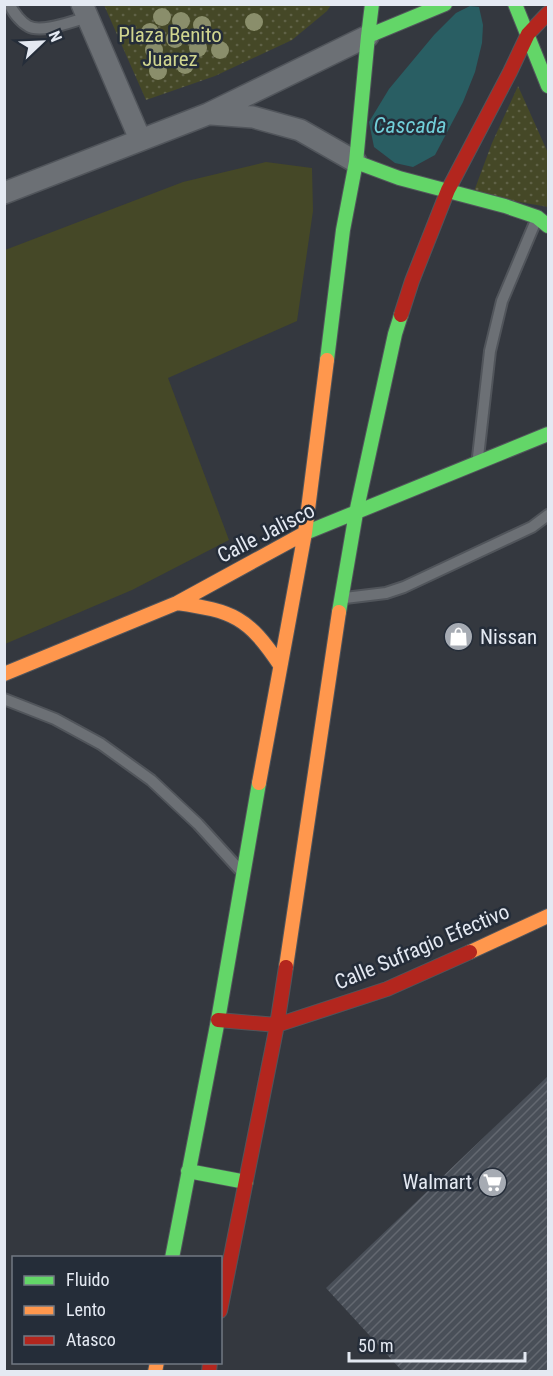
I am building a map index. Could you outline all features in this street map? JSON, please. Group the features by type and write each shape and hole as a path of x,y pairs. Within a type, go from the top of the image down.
{"main road":[{"path":"172,1256 218,1020 305,533 343,230 356,162 372,4"},
{"path":"368,36 444,4"},
{"path":"514,4 549,86"},
{"path":"222,1301 277,1025 340,598 395,334 412,281 448,190 528,34 549,14"},
{"path":"356,162 399,178 505,206 543,222"},
{"name":"Calle Jalisco","path":"4,674 177,603 305,533 477,463 548,437"},
{"path":"177,603 220,610 241,620 268,645 280,665"},
{"name":"Calle Sufragio Efectivo","path":"277,1025 387,988 549,916"},
{"path":"218,1020 277,1025"},
{"path":"188,1171 246,1182"}],"street":[{"path":"85,11 140,140"},
{"path":"4,193 208,114 368,36"},
{"path":"208,114 253,117 300,130 356,162"}],"lane":[{"path":"9,4 17,18 30,28 44,29 85,11"},
{"path":"477,463 490,351 502,301 543,222"},
{"path":"340,598 386,593 404,587 532,527 549,515"},
{"path":"4,699 55,719 101,744 151,780 198,824 244,874"}],"green space":[{"name":"Plaza Benito Juarez","path":"104,5 331,5 292,40 215,76 146,100"},
{"path":"518,86 548,153 548,207 473,194 492,143"},
{"path":"266,162 312,168 313,211 297,321 168,378 229,540 132,590 5,644 5,250 183,182"}],"water":[{"name":"Cascada","path":"470,6 479,7 483,25 482,43 475,72 463,102 435,155 413,167 395,163 374,147 369,122 389,89 434,35 456,13"}],"building":[{"name":"Walmart","path":"548,1076 548,1372 403,1372 326,1288"}],"traffic: fast":[{"path":"368,36 372,4"},
{"path":"327,360 343,230 356,162 368,36 445,4"},
{"path":"515,4 548,86"},
{"path":"356,162 399,178 505,206 537,217 548,226"},
{"path":"339,612 356,513 401,315"},
{"path":"305,533 548,434"},
{"path":"172,1256 218,1020 259,783"},
{"path":"188,1171 246,1182"}],"traffic: slow":[{"path":"259,783 305,533 327,360"},
{"path":"4,674 177,603 305,533"},
{"path":"177,603 212,609 238,619 258,636 280,665"},
{"path":"286,967 339,612"},
{"path":"470,952 548,916"},
{"path":"155,1372 157,1364"}],"traffic: jam":[{"path":"401,315 448,190 528,34 548,13"},
{"path":"218,1020 277,1025 387,989 470,952"},
{"path":"222,1301 277,1025 286,967"},
{"path":"209,1372 210,1364"}],"place":[{"name":"Nissan","path":"459,637"},
{"name":"Walmart","path":"493,1182"}]}
